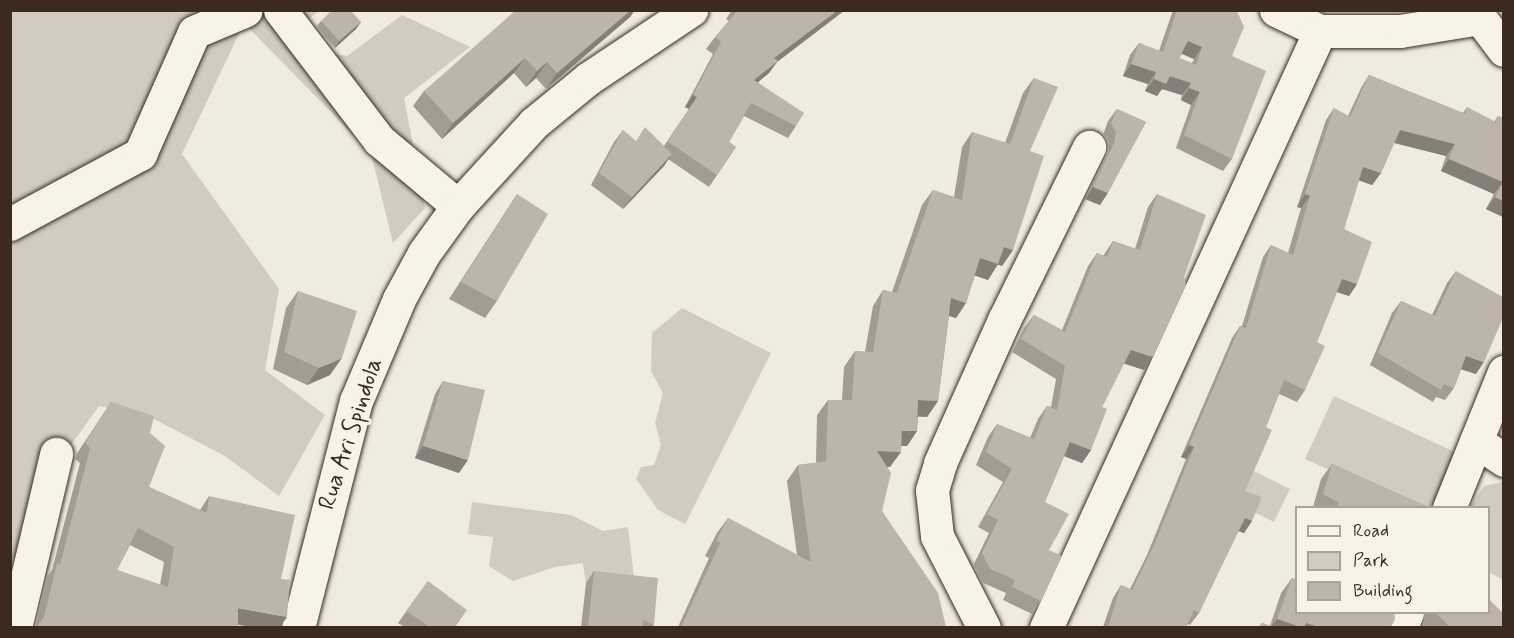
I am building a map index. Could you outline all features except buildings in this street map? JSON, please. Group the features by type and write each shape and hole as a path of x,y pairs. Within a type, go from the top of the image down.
{"street":[{"path":"10,224 140,154 194,32 246,10"},
{"path":"280,10 379,140 458,206"},
{"name":"Rua Ari Spindola","path":"298,627 356,401 399,299 424,253 458,206 534,123 589,78 691,10"},
{"path":"1276,10 1320,31 1400,31 1477,14 1503,50"},
{"path":"1046,627 1320,31"},
{"path":"984,627 937,536 932,490 940,463 1004,320 1089,147"},
{"path":"1449,506 1503,372"},
{"path":"1476,441 1503,460"},
{"path":"15,627 57,454"}],"green space":[{"path":"11,11 319,11 307,20 328,53 347,56 402,15 470,47 404,98 425,208 393,243 371,153 244,23 182,154 279,289 265,370 325,415 279,496 225,456 150,417 99,406 73,442 11,563"},
{"path":"682,308 771,353 685,524 658,510 636,479 641,467 654,465 661,445 655,423 663,393 651,371 652,333"},
{"path":"1334,396 1457,453 1433,506 1409,506 1305,459"},
{"path":"1254,471 1290,489 1274,522 1238,504"},
{"path":"1504,482 1503,580 1490,573 1490,506 1471,506 1484,486"},
{"path":"472,502 571,515 603,531 628,527 634,577 586,583 583,563 555,567 513,581 489,566 493,537 468,534"}]}
